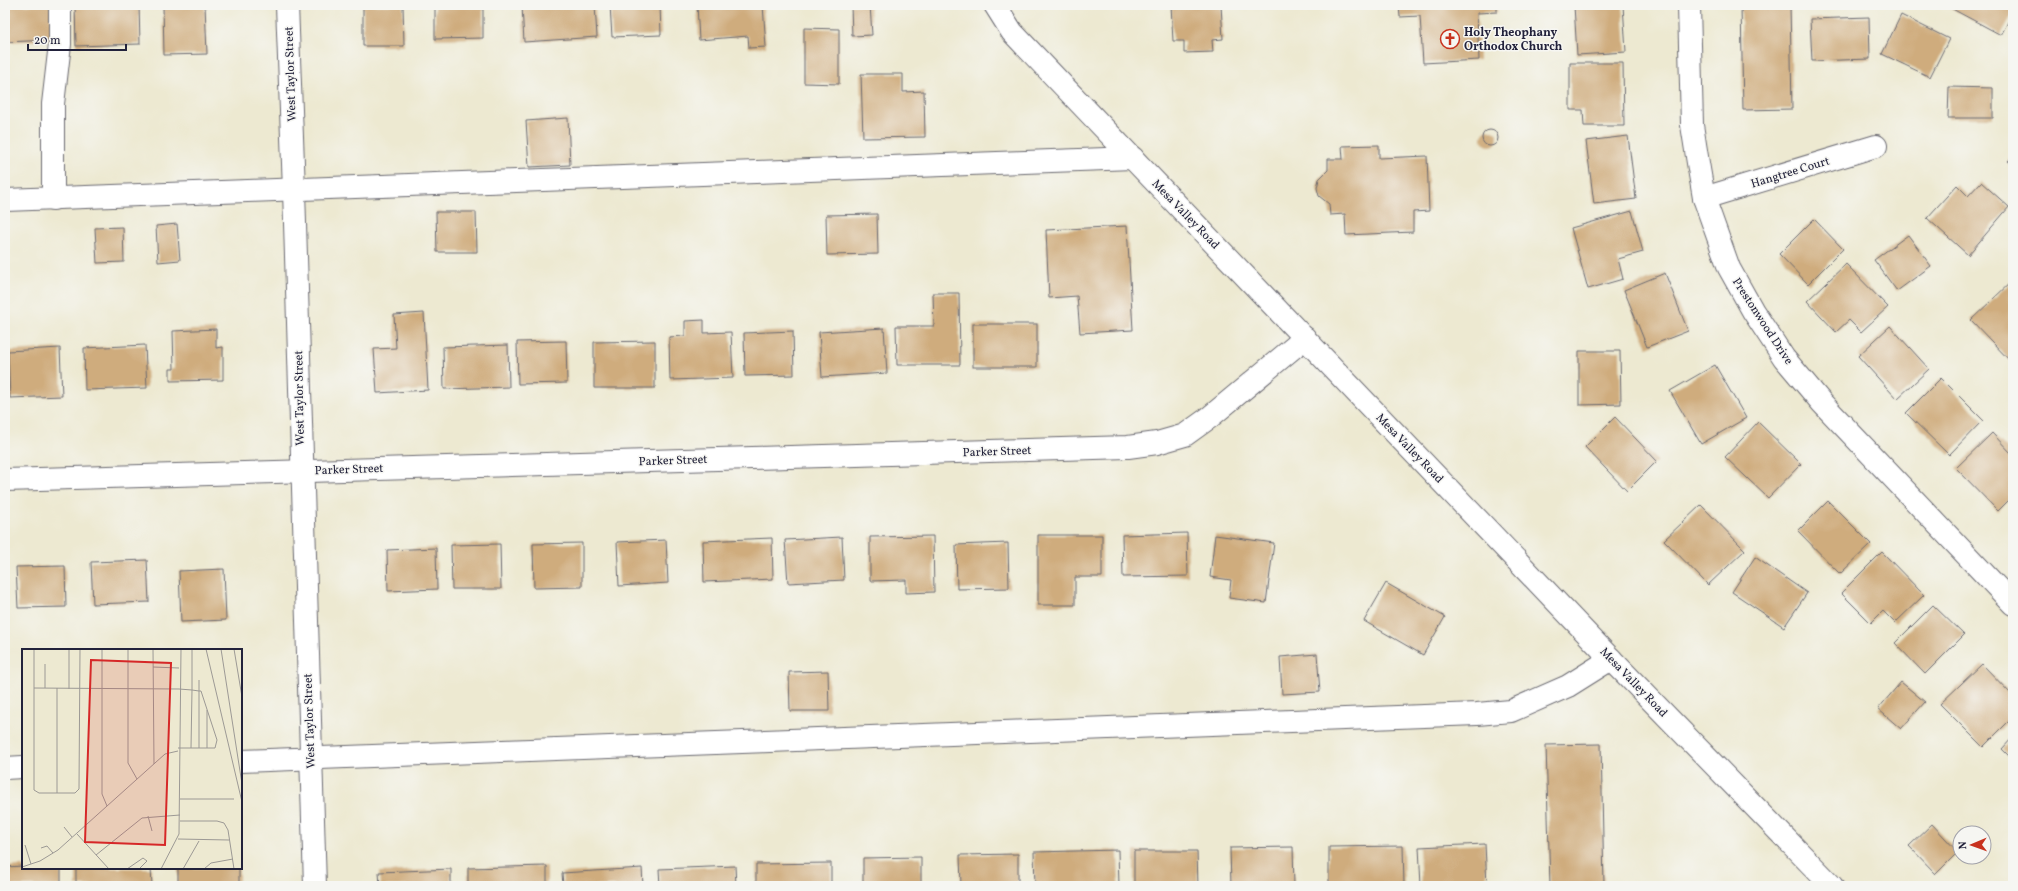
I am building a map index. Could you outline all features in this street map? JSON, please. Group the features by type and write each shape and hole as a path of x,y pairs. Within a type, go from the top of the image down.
{"street":[{"path":"53,199 53,104 60,44 60,5"},
{"name":"West Taylor Street","path":"287,5 315,886"},
{"name":"Mesa Valley Road","path":"994,5 1012,32 1611,659 1832,886"},
{"name":"Prestonwood Drive","path":"1689,5 1692,125 1704,198 1729,268 1753,311 1784,358 1822,403 2013,604"},
{"name":"Hangtree Court","path":"1704,198 1876,146"},
{"path":"5,200 1133,158"},
{"name":"Parker Street","path":"5,480 1128,447 1158,443 1185,435 1210,417 1305,338"},
{"path":"242,761 1477,714 1511,711 1568,686 1611,659"},
{"path":"5,768 22,767"}],"building":[{"path":"5,5 51,5 51,40 5,42"},
{"path":"75,5 139,5 140,44 76,46"},
{"path":"163,5 205,5 207,54 164,55"},
{"path":"363,5 403,5 404,46 363,46"},
{"path":"435,5 483,5 483,38 435,39"},
{"path":"522,5 595,5 597,37 524,42"},
{"path":"610,5 660,5 661,35 612,37"},
{"path":"697,5 763,5 766,47 749,48 748,36 699,40"},
{"path":"851,5 870,5 872,35 852,36"},
{"path":"1171,5 1221,5 1223,39 1212,40 1213,52 1184,53 1184,41 1173,41"},
{"name":"Holy Theophany Orthodox Church","path":"1399,5 1497,5 1497,12 1477,13 1479,60 1423,63 1420,16 1400,17"},
{"path":"1574,5 1623,5 1626,52 1577,55"},
{"path":"1741,5 1790,5 1792,109 1743,110"},
{"path":"1945,5 2013,5 2013,13 2001,35"},
{"path":"1901,15 1949,39 1930,77 1882,54"},
{"path":"1869,17 1870,59 1812,61 1810,19"},
{"path":"804,28 839,29 839,84 804,83"},
{"path":"1570,63 1623,63 1624,126 1584,126 1583,110 1570,110"},
{"path":"861,74 903,74 903,92 924,91 925,137 863,138"},
{"path":"1949,87 1993,88 1993,118 1948,118"},
{"path":"568,118 570,165 529,167 526,121"},
{"path":"1487,130 1493,130 1498,135 1496,144 1493,146 1487,146 1482,141 1482,135"},
{"path":"1628,136 1636,199 1594,204 1586,141"},
{"path":"1379,145 1379,158 1427,156 1429,211 1413,212 1413,232 1346,235 1345,214 1330,215 1329,204 1319,196 1317,188 1319,179 1328,170 1328,159 1343,159 1342,146"},
{"path":"2013,156 2013,165 2008,161"},
{"path":"1981,182 2009,207 1968,255 1927,218 1957,185 1968,196"},
{"path":"1632,211 1643,252 1618,259 1623,279 1588,289 1571,228"},
{"path":"436,212 476,212 477,252 437,252"},
{"path":"877,214 878,254 827,255 826,215"},
{"path":"1814,219 1843,249 1808,284 1779,254"},
{"path":"177,224 180,260 158,262 156,226"},
{"path":"1127,226 1133,330 1080,333 1077,296 1049,298 1046,230"},
{"path":"123,227 124,262 97,263 95,228"},
{"path":"1908,235 1931,266 1897,291 1874,260"},
{"path":"1846,264 1888,307 1861,332 1849,320 1836,332 1807,301"},
{"path":"1665,273 1688,331 1647,347 1624,290"},
{"path":"2013,280 2013,364 1971,320"},
{"path":"933,293 959,293 960,365 897,365 896,326 934,326"},
{"path":"424,313 428,390 377,393 374,349 396,348 394,315"},
{"path":"704,320 704,333 731,332 733,378 670,380 669,337 685,336 685,321"},
{"path":"973,324 1037,324 1037,367 973,367"},
{"path":"1890,326 1929,369 1897,399 1858,356"},
{"path":"884,328 887,373 822,377 819,332"},
{"path":"216,329 216,348 223,347 223,380 170,381 170,369 174,369 173,331"},
{"path":"793,331 794,375 745,376 744,333"},
{"path":"566,341 567,383 518,384 517,342"},
{"path":"655,341 655,388 594,388 594,342"},
{"path":"145,345 147,388 85,390 84,348"},
{"path":"508,345 509,387 444,389 443,347"},
{"path":"60,348 62,396 10,398 8,351"},
{"path":"1579,351 1620,351 1621,404 1579,405"},
{"path":"1715,365 1746,418 1701,444 1670,391"},
{"path":"1941,378 1983,420 1949,455 1906,413"},
{"path":"1615,417 1657,461 1627,491 1585,447"},
{"path":"1758,422 1801,464 1768,498 1725,457"},
{"path":"1992,433 2013,455 2013,496 1998,511 1956,468"},
{"path":"1828,501 1871,544 1840,574 1798,531"},
{"path":"1701,505 1745,550 1708,585 1664,540"},
{"path":"1187,533 1188,576 1123,577 1122,535"},
{"path":"1038,535 1102,535 1102,577 1075,577 1075,605 1038,605"},
{"path":"1215,535 1274,543 1266,603 1229,598 1231,580 1210,577"},
{"path":"933,536 934,592 906,593 906,580 870,581 870,537"},
{"path":"842,537 844,580 788,583 785,540"},
{"path":"772,538 773,579 704,582 703,541"},
{"path":"666,540 668,583 619,586 617,542"},
{"path":"582,543 582,587 534,588 533,544"},
{"path":"1008,543 1009,588 957,589 956,545"},
{"path":"500,544 501,589 452,589 451,545"},
{"path":"436,548 437,589 388,591 387,550"},
{"path":"1882,552 1924,595 1895,623 1883,611 1871,623 1841,593"},
{"path":"1755,557 1807,593 1784,627 1732,592"},
{"path":"147,560 149,602 93,604 91,562"},
{"path":"65,566 66,607 18,608 16,567"},
{"path":"224,569 226,620 181,622 179,571"},
{"path":"1386,583 1445,617 1423,655 1364,621"},
{"path":"1933,605 1964,635 1925,674 1895,643"},
{"path":"1317,654 1320,692 1282,694 1280,657"},
{"path":"1982,664 2013,696 2013,717 1983,747 1940,704"},
{"path":"828,671 829,711 790,711 789,672"},
{"path":"1901,682 1925,702 1901,729 1878,709"},
{"path":"2013,737 2013,760 2002,749"},
{"path":"1601,744 1604,886 1550,886 1546,745"},
{"path":"1932,824 1952,846 1952,858 1936,874 1909,846"},
{"path":"1485,844 1487,886 1421,886 1419,847"},
{"path":"1403,846 1404,886 1329,886 1329,847"},
{"path":"1293,847 1294,886 1231,886 1230,848"},
{"path":"1118,850 1119,886 1035,886 1034,852"},
{"path":"1134,851 1197,851 1198,886 1134,886"},
{"path":"1018,854 1018,886 961,886 960,855"},
{"path":"921,857 921,886 863,886 863,858"},
{"path":"831,863 831,886 756,886 756,864"},
{"path":"22,866 22,869 61,869 61,886 5,886 5,867"},
{"path":"547,866 547,886 468,886 468,868"},
{"path":"735,866 736,886 660,886 659,869"},
{"path":"642,868 643,886 563,886 562,873"},
{"path":"76,869 151,869 152,886 76,886"},
{"path":"178,869 239,869 239,886 178,886"},
{"path":"451,869 451,886 380,886 379,872"}],"place":[{"name":"Holy Theophany Orthodox Church","path":"1450,39"}]}
